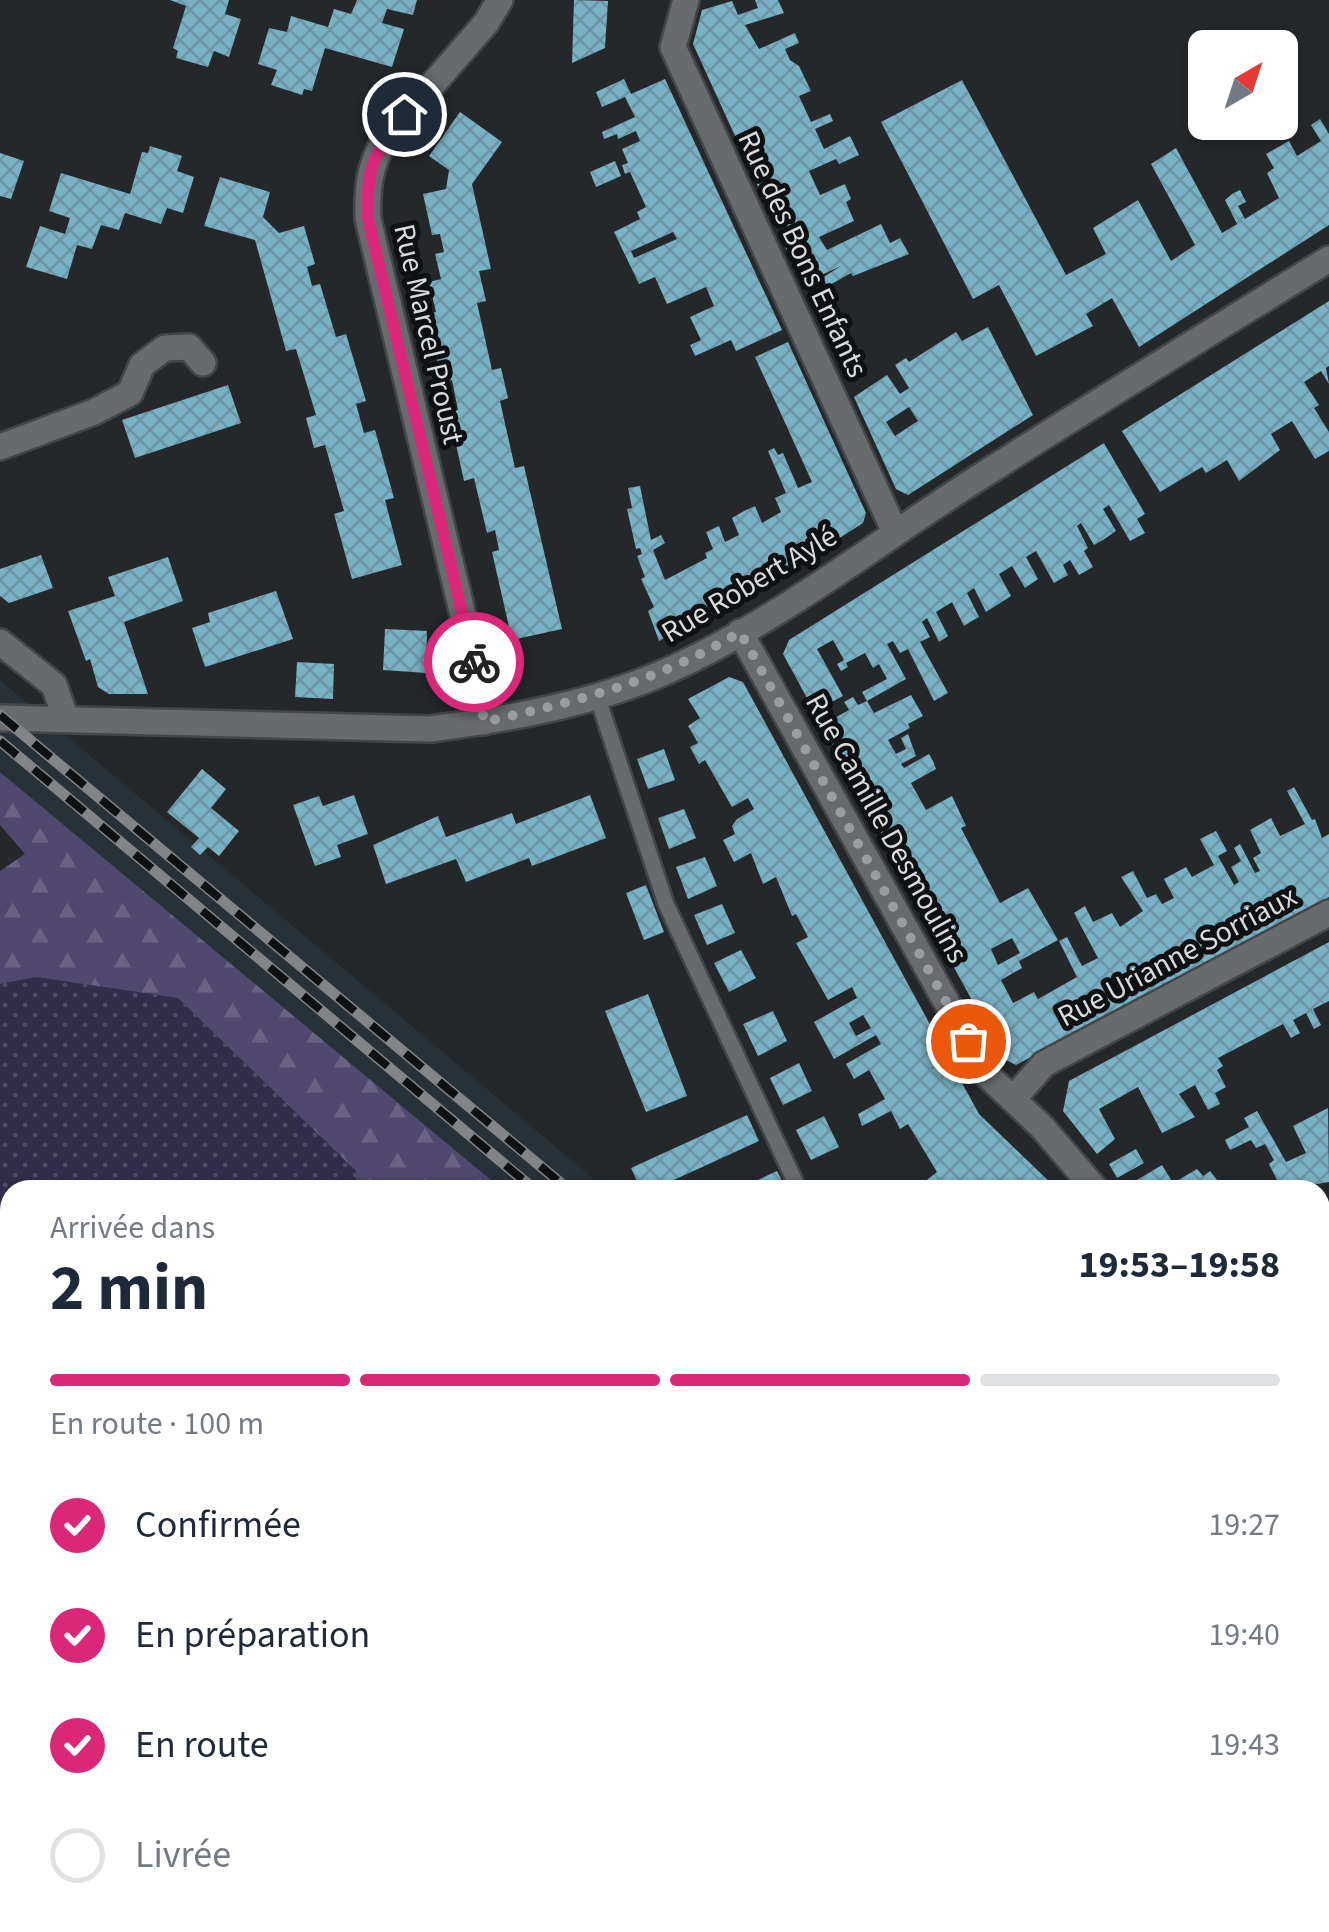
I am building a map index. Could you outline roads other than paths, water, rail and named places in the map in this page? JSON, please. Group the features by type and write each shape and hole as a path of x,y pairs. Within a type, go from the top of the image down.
{"street":[{"name":"Rue Marcel Proust","path":"484,722 484,703 368,219 367,181 374,157 386,138 486,23 500,0"},
{"name":"Rue des Bons Enfants","path":"686,0 673,47 895,532"},
{"name":"Rue Robert Aylé","path":"0,718 430,729 484,722 597,696 663,673 740,632 1329,259"},
{"path":"0,447 94,412 130,393 142,364 165,348 189,348 204,363"},
{"name":"Rue Camille Desmoulins","path":"740,632 987,1074 1042,1127 1087,1180"},
{"path":"0,642 54,685 66,718"},
{"name":"Rue Urianne Sorriaux","path":"1012,1099 1044,1064 1329,913"}],"lane":[{"path":"597,696 666,904 794,1180"}],"railway":[{"path":"0,715 557,1180"},
{"path":"0,741 523,1180"}]}
